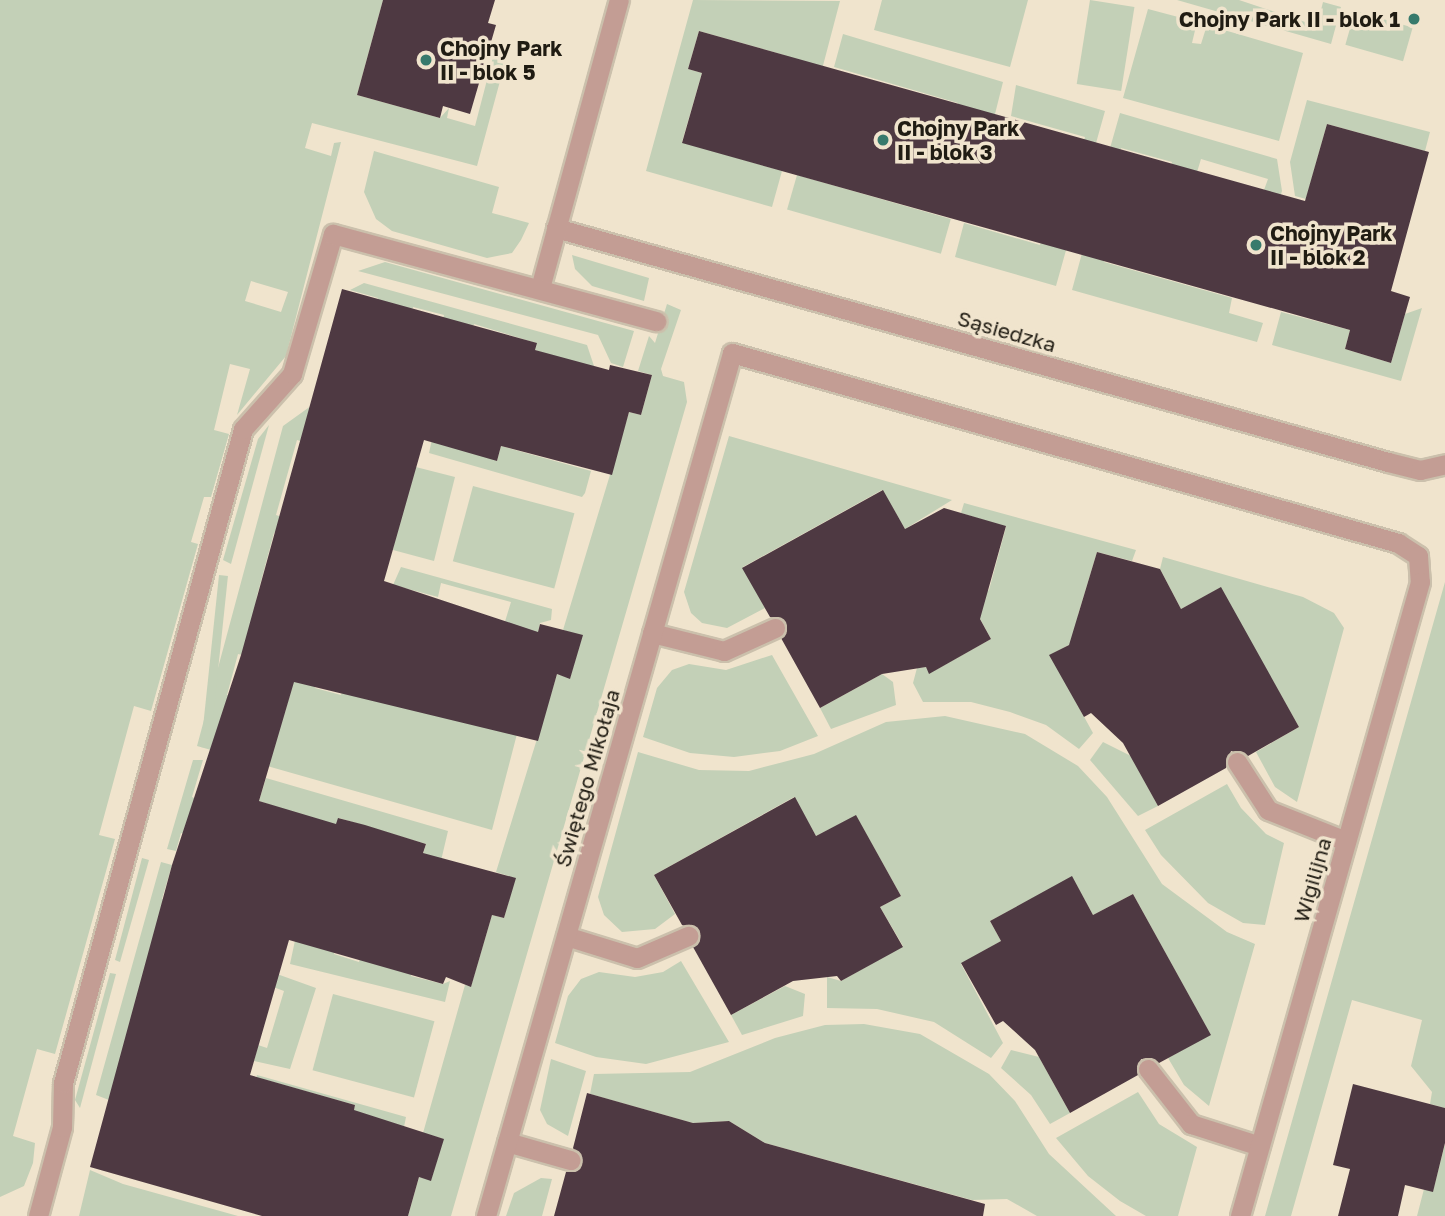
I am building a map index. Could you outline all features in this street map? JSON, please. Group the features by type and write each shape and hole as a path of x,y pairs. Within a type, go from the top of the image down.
{"lane":[{"path":"540,288 619,0"},
{"name":"Sąsiedzka","path":"556,228 1388,462 1420,470 1445,464"},
{"path":"38,1216 62,1127 63,1083 243,429 292,374 333,234 656,321"},
{"name":"Wigilijna","path":"732,353 1398,543 1418,556 1420,582 1240,1216"},
{"name":"Świętego Mikołaja","path":"486,1216 732,353"},
{"path":"652,633 724,651 775,628"},
{"path":"1237,762 1268,810 1346,841"},
{"path":"566,936 637,958 688,936"},
{"path":"1149,1069 1191,1124 1260,1146"},
{"path":"508,1142 570,1160"}],"green space":[{"path":"0,0 383,0 357,95 440,118 449,108 447,118 475,126 493,57 506,59 477,166 312,123 305,148 331,156 334,143 341,142 286,356 237,415 250,369 230,364 214,430 229,434 211,497 204,497 191,542 198,544 151,711 134,706 99,835 115,839 55,1054 37,1049 13,1136 35,1143 33,1163 24,1186 0,1197","holes":["251,281 288,292 281,312 245,301"]},
{"path":"693,0 840,1 820,77 784,55 699,31 688,69 702,73 682,142 782,171 772,207 646,171"},
{"path":"882,0 1028,0 1010,67 874,30"},
{"path":"1090,0 1134,7 1121,91 1077,84"},
{"path":"1177,0 1239,0 1317,26 1323,2 1341,7 1331,44"},
{"path":"1148,9 1197,22 1192,43 1201,44 1207,25 1303,53 1279,141 1123,98"},
{"path":"1355,11 1413,28 1403,61 1345,45"},
{"path":"843,34 1003,82 992,126 955,115 958,103 834,67"},
{"path":"1016,85 1105,111 1056,286 955,257 964,223 1040,245 1063,167 1075,171 1085,137 1011,116"},
{"path":"1307,100 1430,132 1425,151 1327,124 1306,199 1295,196 1290,162"},
{"path":"1120,113 1277,159 1282,191 1277,207 1264,190 1268,179 1201,159 1194,182 1168,175 1172,162 1121,148 1112,181 1093,208"},
{"path":"374,151 499,187 492,213 529,223 521,240 512,253 487,258 392,231 376,219 364,192"},
{"path":"797,175 951,219 941,254 787,210"},
{"path":"1091,220 1114,227 1104,262 1232,298 1229,313 1263,323 1257,342 1072,290"},
{"path":"572,255 649,278 644,301 592,286 575,269"},
{"path":"385,262 634,331 623,367 611,363 598,335 358,271"},
{"path":"364,283 587,345 596,372 535,350 536,343 474,324 470,337 431,362 444,315 413,307 409,321 375,311 378,298 350,290"},
{"path":"667,304 681,310 661,369 663,376 684,382 687,402 451,1216 408,1216 419,1177 431,1180 443,1139 423,1133 465,985 471,986 492,915 504,918 515,878 496,872 557,674 570,678 582,636 563,630 629,412 641,415 652,375 638,371 649,336 655,343"},
{"path":"1422,308 1401,381 1272,345 1281,312 1350,330 1345,349 1391,363 1405,314"},
{"path":"322,398 309,444 297,440 276,515 288,519 274,533 257,596 250,657 238,654 227,695 285,712 297,668 318,675 315,688 341,695 353,651 517,734 492,830 197,746 283,426"},
{"path":"269,425 231,564 223,560 258,439"},
{"path":"434,430 497,461 501,446 591,471 585,493 582,497 429,453"},
{"path":"729,436 952,500 905,529 882,490 743,567 765,608 727,628 702,623 691,613 684,592"},
{"path":"404,464 455,477 434,561 393,550"},
{"path":"473,486 574,513 554,589 453,561"},
{"path":"964,503 1136,550 1132,561 1097,552 1078,615 1089,634 1050,655 1093,733 1079,749 1046,725 1010,712 971,702 923,702 913,683 917,668 926,667 930,673 991,639 970,600 989,590 1006,527 961,513"},
{"path":"1163,557 1303,597 1334,613 1344,628 1297,802 1275,787 1256,752 1299,727 1220,588 1181,609 1160,569"},
{"path":"401,567 552,609 551,620 540,623 537,637 503,628 511,602 441,583 438,597 393,585"},
{"path":"219,575 228,576 210,748 201,747"},
{"path":"1445,582 1445,1108 1430,1104 1432,1092 1411,1066 1422,1020 1352,1000 1291,1216 1265,1216"},
{"path":"772,655 818,736 780,751 734,757 690,753 643,737 657,688 672,670 689,664 726,670"},
{"path":"882,674 893,682 896,705 831,729 820,708"},
{"path":"945,716 1025,734 1078,766 1107,797 1162,884 1227,932 1255,944 1209,1106 1184,1085 1168,1058 1210,1034 1133,894 1093,915 1072,877 990,921 1001,941 961,964 1003,1043 991,1058 934,1022 877,1009 827,1008 827,977 841,981 903,946 880,907 901,896 856,816 816,836 794,797 654,875 675,914 655,929 622,932 604,915 598,897 638,752 699,770 749,771 814,754 886,722"},
{"path":"1103,742 1131,756 1158,806 1138,816 1090,760"},
{"path":"193,760 203,760 192,797 203,802 193,836 181,833 176,851 167,849"},
{"path":"266,778 448,831 440,865 421,860 426,844 339,818 336,827 259,801"},
{"path":"1227,784 1241,808 1266,834 1284,843 1265,925 1243,923 1208,903 1161,855 1145,830"},
{"path":"142,858 149,860 120,962 115,960"},
{"path":"161,862 172,865 162,899 176,904 109,1100 96,1095"},
{"path":"297,931 336,943 334,954 359,962 363,949 414,965 411,976 443,984 450,981 445,1002 290,964"},
{"path":"681,961 729,1042 646,1064 596,1057 555,1043 568,996 581,979 599,972 635,977 663,972"},
{"path":"110,973 116,974 80,1108 75,1100"},
{"path":"277,974 316,988 290,1069 254,1061 258,1045 267,1048 284,991 273,987"},
{"path":"785,986 805,994 803,1016 742,1035 731,1015"},
{"path":"333,994 434,1021 414,1097 313,1070"},
{"path":"864,1024 920,1034 989,1074 1015,1101 1049,1154 1116,1216 1037,1216 1007,1199 972,1200 765,1143 729,1121 693,1123 590,1094 594,1074 690,1072 775,1038 825,1025"},
{"path":"1011,1050 1039,1057 1070,1113 1050,1124 1031,1095 1001,1068"},
{"path":"551,1059 586,1071 568,1136 547,1124 540,1110"},
{"path":"257,1075 406,1117 404,1127 352,1116 355,1105 266,1080 253,1089"},
{"path":"1138,1092 1159,1124 1197,1147 1178,1216 1146,1216 1120,1201 1088,1176 1056,1138"},
{"path":"1445,1144 1445,1216 1417,1216 1424,1189 1433,1191"},
{"path":"90,1170 123,1184 238,1216 79,1216"},
{"path":"541,1178 552,1179 542,1216 506,1216 514,1193"}],"building":[{"name":"Chojny Park II - blok 5","path":"383,0 495,0 488,23 496,25 470,114 443,106 440,118 357,95"},
{"path":"699,31 1305,201 1327,124 1429,152 1391,291 1410,297 1391,363 1345,349 1350,330 682,143 702,73 688,69"},
{"path":"342,289 537,343 535,350 609,370 610,365 652,375 641,415 629,412 612,475 501,446 497,461 424,440 384,581 538,632 540,624 583,635 570,679 557,674 538,741 294,682 259,801 336,824 338,818 365,825 426,844 423,853 516,878 504,918 492,915 471,987 446,977 443,984 289,940 250,1075 355,1105 354,1110 444,1139 431,1181 419,1177 408,1216 262,1216 90,1167 172,865 241,655"},
{"path":"883,490 905,529 944,508 1006,526 980,619 991,639 929,674 926,667 882,674 820,708 781,638 786,622 770,617 742,568"},
{"path":"1097,552 1160,569 1181,609 1221,587 1299,727 1248,756 1231,751 1226,768 1158,806 1123,743 1091,713 1084,717 1049,655 1069,645"},
{"path":"795,797 816,836 856,815 901,896 880,907 903,947 841,981 837,976 793,981 731,1015 693,947 699,931 682,925 654,875"},
{"path":"1072,876 1093,915 1133,894 1211,1035 1159,1063 1141,1059 1138,1075 1070,1113 1035,1050 1003,1021 996,1025 961,963 1001,941 990,921"},
{"path":"1353,1084 1445,1108 1445,1143 1433,1192 1405,1185 1398,1216 1338,1216 1350,1169 1333,1165"},
{"path":"587,1093 693,1123 729,1121 765,1143 985,1204 983,1216 554,1216 566,1172 582,1163 573,1148"}],"place":[{"name":"Chojny Park II - blok 1","path":"1414,19"},
{"name":"Chojny Park II - blok 5","path":"426,60"},
{"name":"Chojny Park II - blok 3","path":"883,140"},
{"name":"Chojny Park II - blok 2","path":"1256,245"}]}
